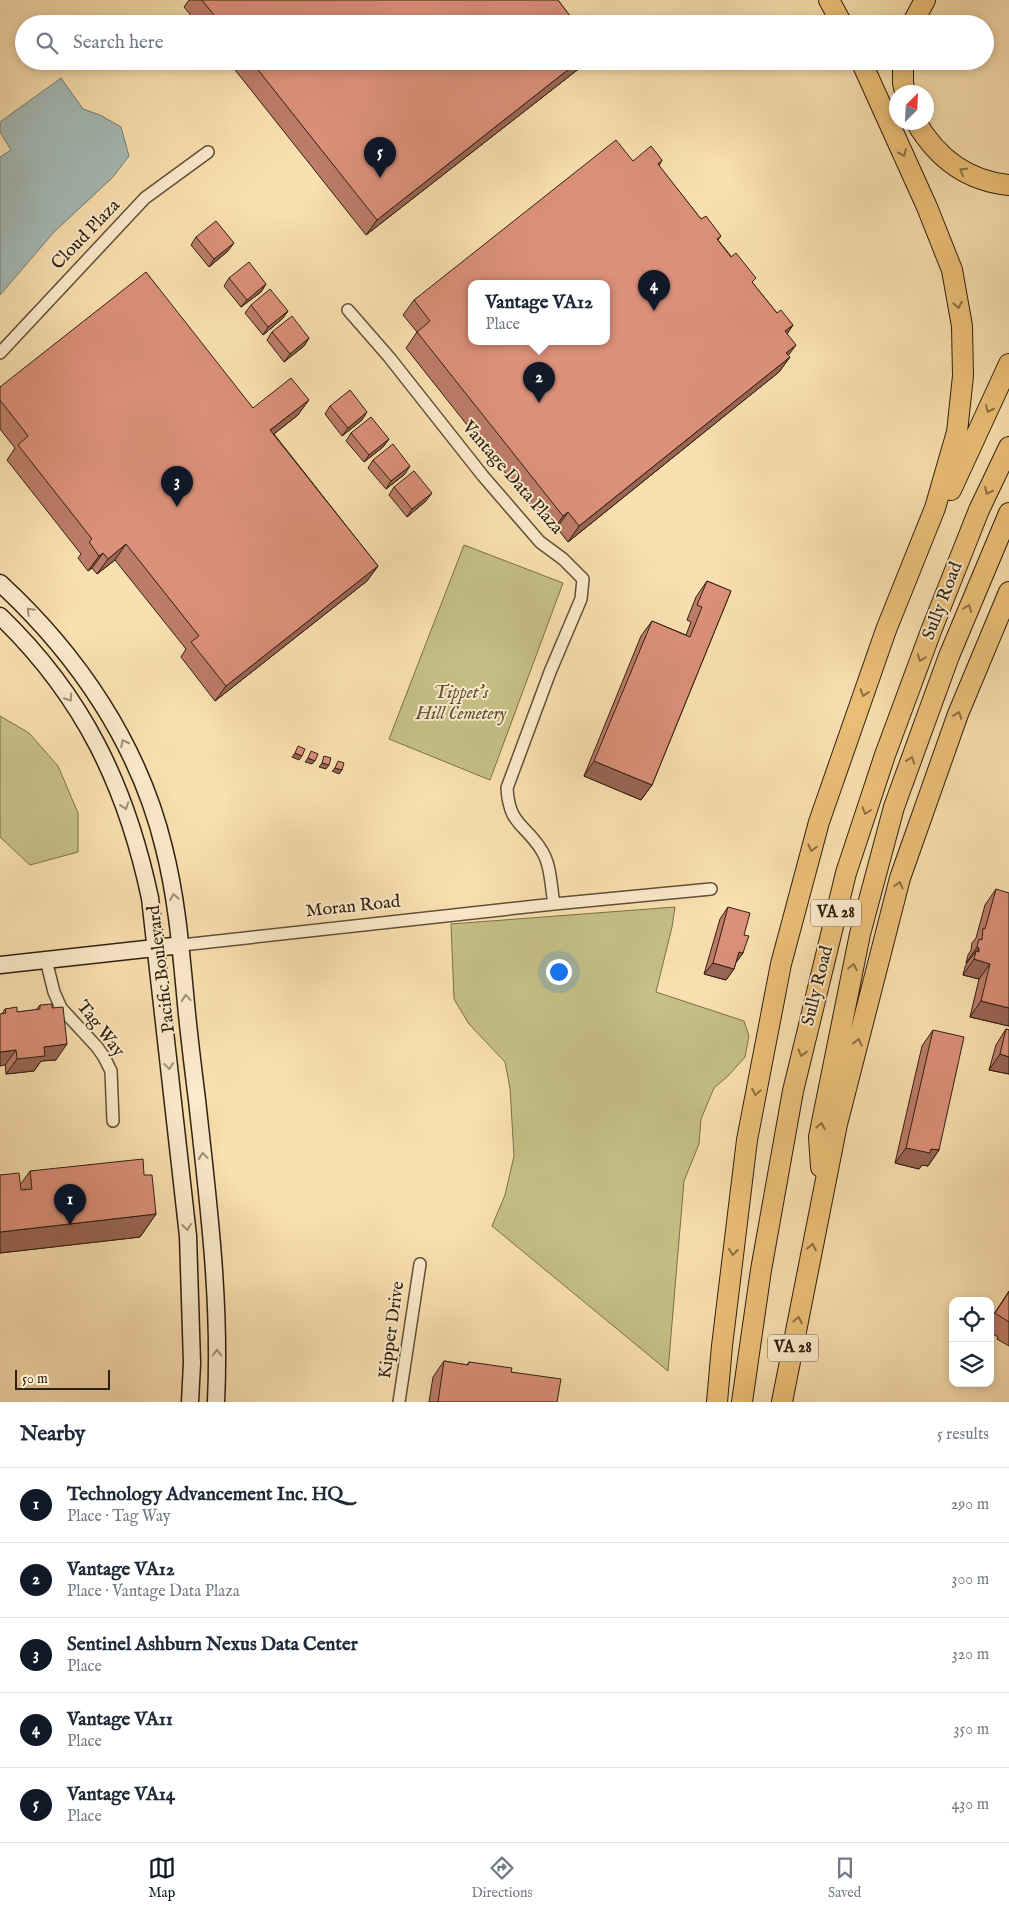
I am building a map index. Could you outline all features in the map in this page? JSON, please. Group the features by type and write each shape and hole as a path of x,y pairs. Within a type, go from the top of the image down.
{"highway":[{"path":"829,0 837,15"},
{"path":"916,15 924,0"},
{"path":"717,1402 747,1140 781,964 819,822 886,630 935,508 957,432 963,376 962,326 952,270 927,207 865,70"},
{"path":"903,70 903,85"},
{"path":"922,130 934,148 956,167 980,180 1009,185"},
{"path":"886,630 1009,364"},
{"name":"Sully Road","path":"742,1402 761,1270 793,1091 846,872 885,755 931,631 979,510 1009,447"},
{"path":"823,1192 819,1137 860,934 894,807 949,656 1009,513"},
{"name":"VA 28","path":"782,1402 837,1124 900,878 958,714 1009,592"}],"main road":[{"name":"Pacific Boulevard","path":"0,583 31,611 75,663 108,712 135,765 164,847 182,945 186,1004 215,1271 216,1402"},
{"name":"Pacific Boulevard","path":"0,616 48,666 90,730 107,762 125,806 142,862 150,898 188,1236 192,1362 190,1402"},
{"name":"Moran Road","path":"0,965 182,945"}],"street":[{"name":"Cloud Plaza","path":"0,353 145,198 208,152"},
{"name":"Vantage Data Plaza","path":"348,310 389,357 483,476 540,542 564,559 582,580 581,599 550,672 508,788 508,800 516,821 543,852 554,904"},
{"name":"Moran Road","path":"182,945 554,904 711,889"},
{"name":"Tag Way","path":"46,960 54,992 61,1008 97,1047 111,1071 113,1121"},
{"name":"Kipper Drive","path":"399,1402 420,1264"}],"green space":[{"name":"Tippet's Hill Cemetery","path":"464,545 563,583 490,780 389,739"},
{"path":"0,716 29,733 58,766 78,813 78,852 30,865 0,837"},
{"path":"675,907 656,992 744,1021 749,1036 745,1057 714,1088 701,1119 699,1144 684,1181 668,1371 492,1226 505,1195 514,1156 510,1088 505,1062 469,1024 454,999 451,924"}],"water":[{"path":"61,78 83,109 100,115 121,127 129,156 112,178 54,232 0,295 0,157 11,150 0,132 0,122"}],"building":[{"path":"202,0 558,0 569,15 214,15"},
{"path":"258,70 568,70 377,220"},
{"path":"616,140 633,161 651,146 662,160 658,164 701,219 706,216 721,236 717,239 731,257 736,253 756,278 752,282 777,313 781,310 793,325 785,331 796,345 786,353 790,357 579,526 568,512 563,516 417,332 430,321 414,300"},
{"path":"216,221 234,243 214,259 196,237"},
{"path":"249,262 266,284 247,300 229,278"},
{"path":"146,272 253,408 291,378 309,400 270,430 378,566 226,686 191,642 199,636 126,544 108,559 103,553 99,556 89,542 92,539 18,445 28,436 0,400 0,387"},
{"path":"270,289 288,311 268,327 251,305"},
{"path":"292,316 309,338 290,354 272,332"},
{"path":"350,390 367,412 348,428 330,406"},
{"path":"371,417 389,439 369,455 351,433"},
{"path":"393,444 410,466 391,481 373,460"},
{"path":"414,471 432,493 412,509 394,487"},
{"path":"707,581 731,591 652,785 594,761 652,621 690,637 702,607 697,605"},
{"path":"298,746 305,749 302,756 295,753"},
{"path":"311,751 318,754 315,761 308,758"},
{"path":"324,756 331,758 329,765 322,763"},
{"path":"338,761 344,763 342,770 335,768"},
{"path":"996,889 1009,893 1009,1008 981,1001 990,964 974,959 976,951 979,952 977,947 979,939 982,940 983,928 985,929"},
{"path":"728,907 750,913 744,935 749,936 743,953 739,952 734,969 713,963"},
{"path":"52,1004 52,1008 63,1007 67,1044 44,1047 45,1056 17,1059 16,1050 0,1052 0,1014 6,1013 5,1009 17,1007 17,1012 40,1009 40,1005"},
{"path":"1006,1029 1009,1030 1009,1057 1000,1054"},
{"path":"933,1030 964,1037 939,1150 931,1149 930,1153 906,1148"},
{"path":"143,1159 144,1175 152,1175 156,1214 0,1232 0,1175 19,1173 21,1190 32,1189 30,1171"},
{"path":"1009,1292 1009,1322 995,1313"},
{"path":"444,1361 468,1365 469,1362 512,1368 511,1372 561,1379 557,1402 438,1402"}],"place":[{"name":"Vantage VA14","path":"380,178"},
{"name":"Vantage VA11","path":"654,311"},
{"name":"Vantage VA12","path":"539,403"},
{"name":"Sentinel Ashburn Nexus Data Center","path":"177,507"},
{"name":"Technology Advancement Inc. HQ","path":"70,1225"}]}
